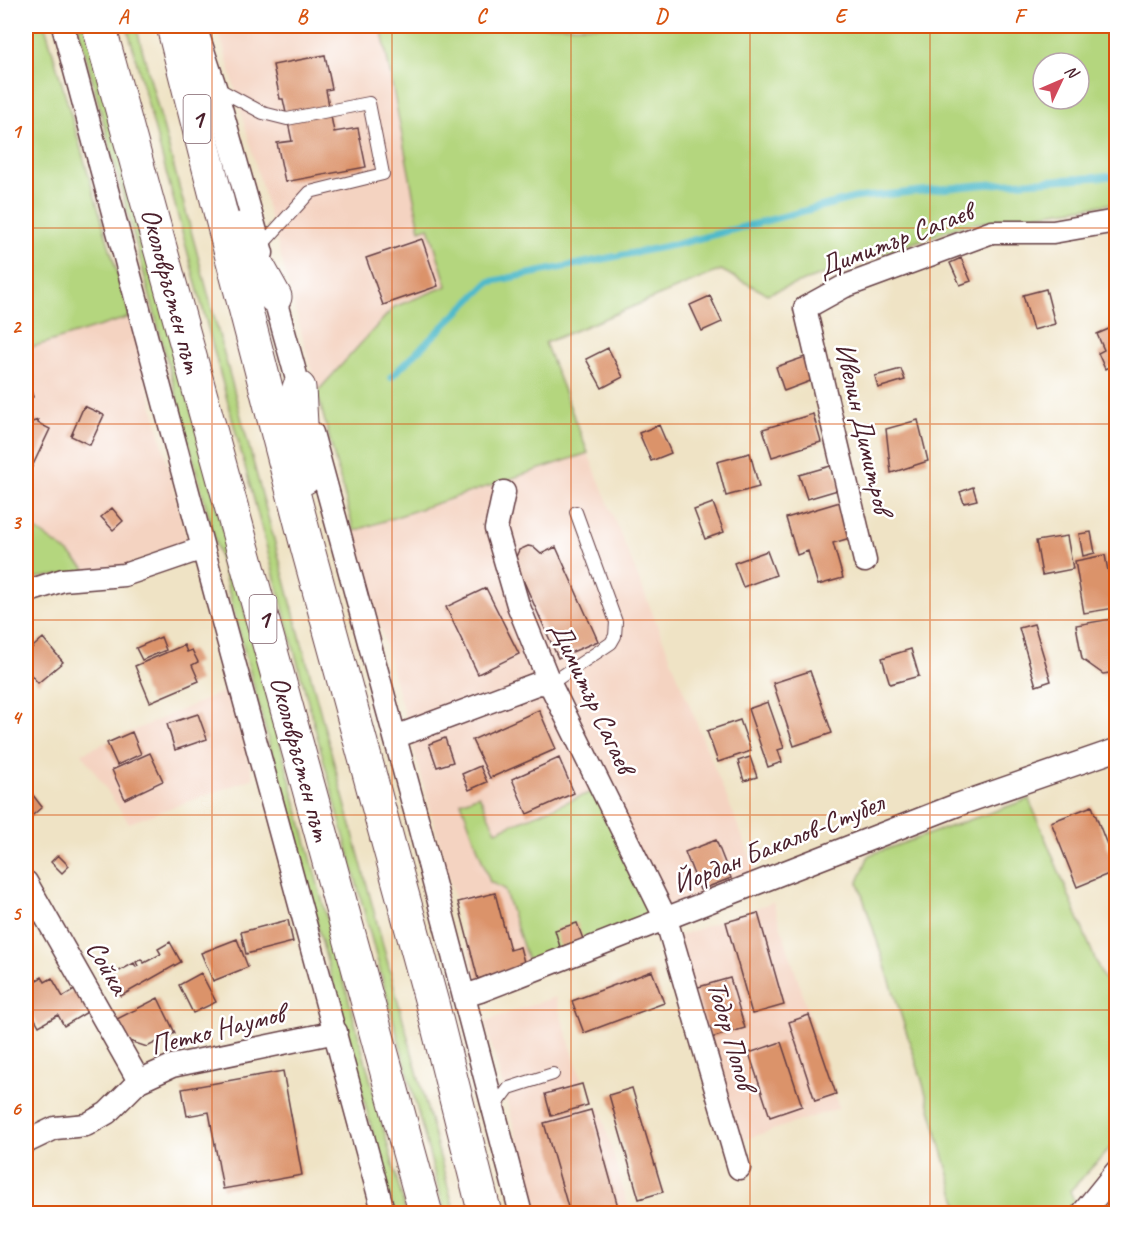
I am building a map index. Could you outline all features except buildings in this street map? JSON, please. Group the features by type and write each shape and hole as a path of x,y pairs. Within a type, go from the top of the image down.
{"highway":[{"name":"Околовръстен път","path":"99,26 426,1214"},
{"name":"1","path":"173,26 307,546 429,992 485,1214"},
{"path":"214,188 275,297"},
{"path":"299,388 307,546"}],"street":[{"path":"63,26 384,1214"},
{"path":"195,26 275,297 395,737 521,1214"},
{"name":"Димитър Сагаев","path":"805,308 843,287 992,232 1053,232 1116,221"},
{"name":"Ивелин Димитров","path":"805,308 865,561"},
{"name":"Димитър Сагаев","path":"504,492 496,530 518,605 550,684 666,919"},
{"path":"26,592 63,580 124,575 203,548"},
{"path":"395,737 539,683 550,684"},
{"name":"Йордан Бакалов-Стубел","path":"464,996 957,805 1116,750"},
{"name":"Сойка","path":"26,882 139,1081"},
{"name":"Тодор Попов","path":"666,919 738,1167"},
{"name":"Петко Наумов","path":"26,1142 55,1128 86,1125 107,1113 139,1081 172,1066 336,1032"},
{"path":"1090,1210 1116,1172"}],"lane":[{"path":"214,87 263,113 287,119 369,103 383,174 310,192 260,247"},
{"path":"550,684 610,643 615,636 616,622 576,512"},
{"path":"495,1113 500,1100 509,1088 553,1074"}],"shaded area":[{"path":"216,26 381,26 420,230 429,227 447,286 394,307 317,392 222,42"},
{"path":"130,317 187,540 121,568 88,572 69,553 26,523 26,349"},
{"path":"588,453 761,883 480,991 354,531"},
{"path":"227,690 254,778 129,823 82,753"},
{"path":"773,902 839,1108 734,1143 678,936"},
{"path":"555,997 591,1110 589,1111 600,1108 630,1213 537,1213 485,1021"}],"green space":[{"path":"26,26 45,26 130,317 26,349"},
{"path":"78,26 86,26 115,127 406,1213 394,1213"},
{"path":"127,26 136,26 455,1213 445,1213"},
{"path":"381,26 1116,26 1116,203 964,225 767,294 721,270 545,343 588,453 354,531 317,392 394,307 447,286 429,227 420,230"},
{"path":"26,523 69,553 88,572 26,579"},
{"path":"596,790 654,913 528,961 504,889 490,882 461,802 479,795 496,831"},
{"path":"1029,799 1102,976 1116,997 1116,1137 1110,1148 1070,1191 1079,1213 960,1213 921,1077 858,882 869,855"}],"waterway":[{"path":"391,377 489,282 678,244 854,198 979,185 1116,176"}]}
